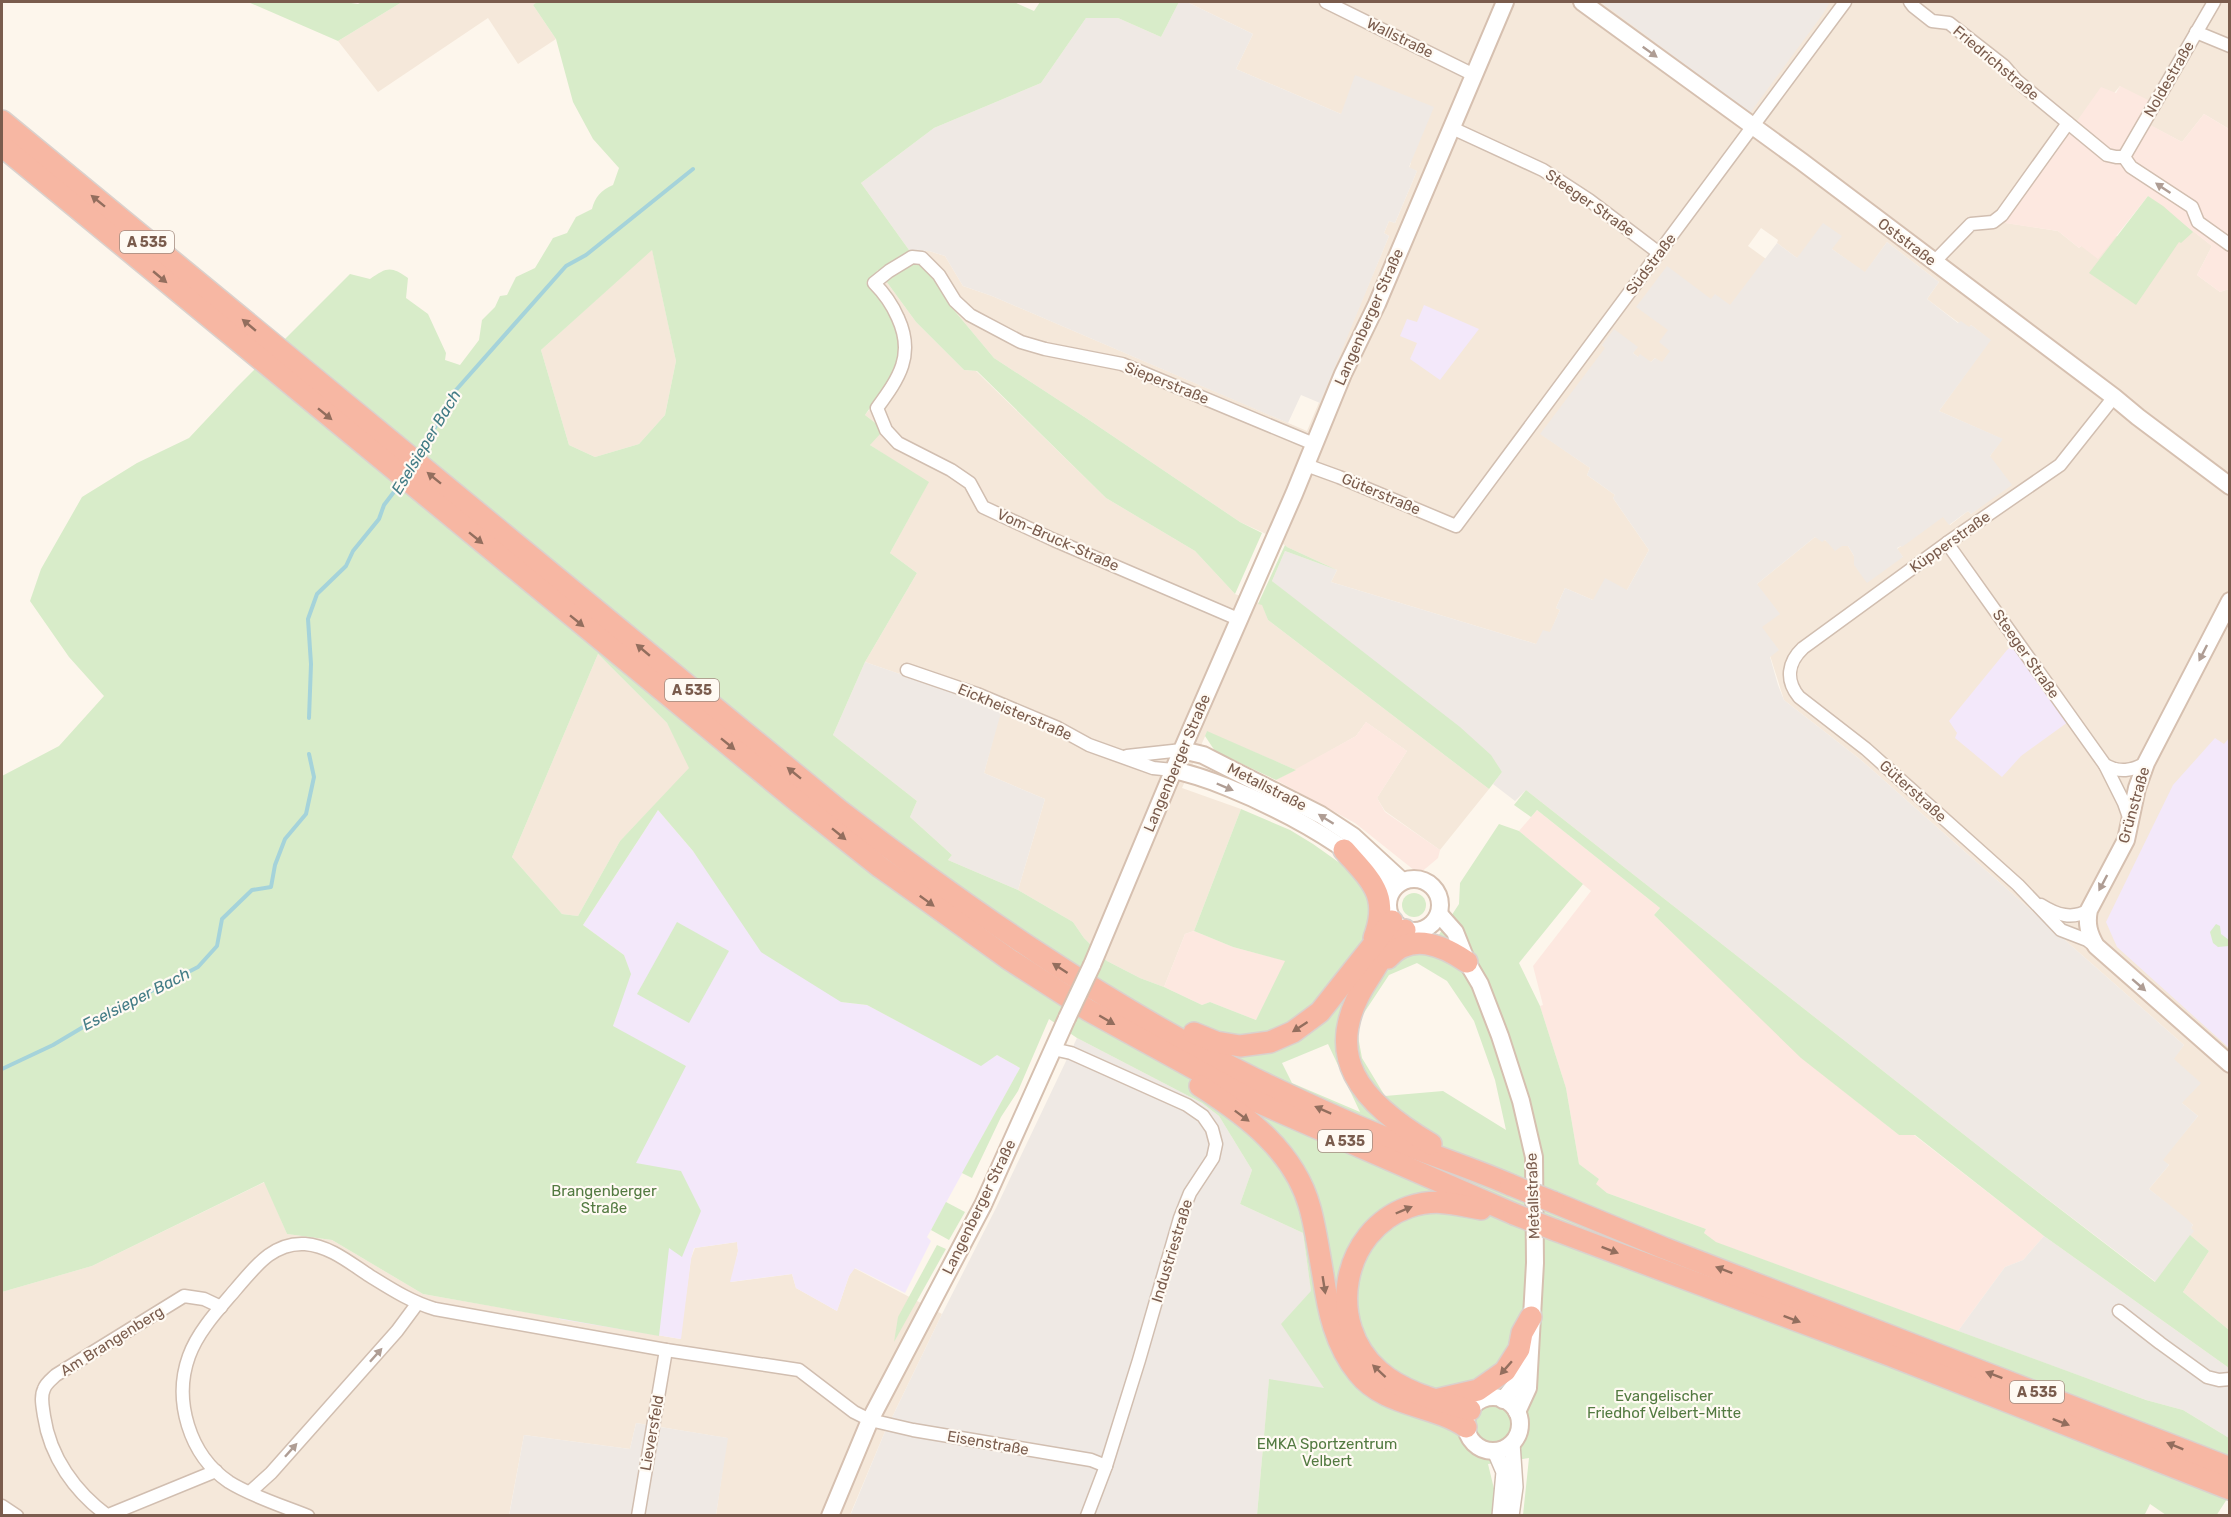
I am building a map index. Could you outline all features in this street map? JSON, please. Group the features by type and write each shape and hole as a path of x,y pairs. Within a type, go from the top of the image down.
{"highway":[{"name":"A 535","path":"2,120 287,370"},
{"name":"A 535","path":"2,146 287,370 538,576 880,867 1020,966 1088,1010 1246,1097 1514,1214 2227,1481"},
{"name":"A 535","path":"538,576 940,887 1039,954 1164,1031 1325,1112 1382,1136 1476,1170 2227,1481"},
{"path":"1164,1031 1188,1030 1216,1042 1240,1046 1255,1045 1282,1038 1320,1012 1369,951 1382,915 1375,887 1344,850"},
{"path":"1369,951 1408,927"},
{"path":"1408,927 1391,943 1352,1007 1347,1025 1346,1044 1351,1064 1360,1084 1374,1103 1390,1117 1476,1170"},
{"path":"1369,978 1393,952 1411,943 1426,942 1449,950 1467,962"},
{"path":"1179,1061 1194,1083 1220,1099 1264,1133 1284,1155 1299,1180 1310,1207 1328,1309 1336,1334 1358,1373 1371,1387 1384,1394 1451,1418 1468,1419"},
{"path":"1468,1419 1435,1400 1390,1380 1377,1370 1358,1344 1346,1313 1347,1280 1360,1247 1371,1233 1382,1222 1408,1207 1452,1202 1478,1209 1514,1214"},
{"path":"1435,1400 1467,1394 1497,1378 1511,1364 1519,1349 1522,1333 1532,1317"}],"main road":[{"name":"Langenberger Straße","path":"830,1515 870,1420 983,1205 1092,965 1173,770 1275,538 1343,374 1377,304 1505,2"},
{"name":"Oststraße","path":"1582,2 1934,262 2229,486"},
{"name":"Grünstraße","path":"2089,910 2122,848 2131,824 2137,788 2145,763 2229,601"},
{"name":"Metallstraße","path":"1182,750 1203,755 1321,815 1353,836 1397,886"},
{"name":"Metallstraße","path":"1173,770 1195,774 1275,809 1310,828 1344,850 1383,880 1397,886"},
{"path":"1413,878 1432,885 1438,893 1439,914 1434,923 1408,927 1387,906 1397,886 1413,878"},
{"path":"2089,910 2088,928 2096,946"},
{"name":"Metallstraße","path":"1439,914 1455,932 1467,962 1480,984 1521,1101 1534,1157 1535,1263 1528,1388 1517,1412"},
{"name":"Metallstraße","path":"1408,927 1436,933 1467,962"},
{"name":"Güterstraße","path":"2096,946 2227,1064"},
{"path":"1503,1400 1528,1370"},
{"path":"1488,1398 1503,1400 1517,1412 1520,1425 1516,1438 1512,1443 1495,1451 1478,1446 1470,1438 1468,1419 1475,1405 1488,1398"}],"street":[{"name":"Wallstraße","path":"1326,2 1474,75"},
{"name":"Südstraße","path":"1456,526 1845,2"},
{"name":"Friedrichstraße","path":"1910,2 1932,21 1949,23 1969,38 2004,66 2011,76 2107,155 2116,158 2124,157 2131,167 2192,207 2198,222 2229,244"},
{"name":"Noldestraße","path":"2124,157 2214,2"},
{"path":"2196,32 2229,46"},
{"path":"1934,262 1971,224 1993,222 2002,215 2071,126"},
{"name":"Steeger Straße","path":"1452,128 1543,170 1589,200 1659,253"},
{"name":"Sieperstraße","path":"877,408 894,385 902,367 906,354 906,338 894,307 886,294 874,283 912,257 922,258 936,271 955,301 983,324 1021,342 1044,349 1122,364 1314,444"},
{"name":"Küpperstraße","path":"1790,683 1791,663 1803,648 1947,543 2060,465 2114,397"},
{"name":"Vom-Bruck-Straße","path":"877,408 886,430 898,443 951,470 970,483 982,507 1238,619"},
{"name":"Güterstraße","path":"1306,465 1456,526"},
{"name":"Steeger Straße","path":"1947,543 2105,765 2124,803 2131,824"},
{"name":"Eickheisterstraße","path":"906,670 977,694 1058,728 1089,745 1153,768 1173,770"},
{"name":"Güterstraße","path":"1790,683 1799,697 1866,749 2035,902 2061,930 2096,946"},
{"name":"Eickheisterstraße","path":"1123,757 1182,750"},
{"path":"2105,765 2114,770 2126,771 2145,763"},
{"name":"Güterstraße","path":"2035,902 2067,916 2076,916 2089,910"},
{"name":"Industriestraße","path":"1053,1048 1071,1053 1187,1105 1203,1116 1212,1129 1216,1143 1214,1158 1190,1193 1180,1218 1164,1279 1106,1466 1088,1515"},
{"path":"308,1515 231,1483 216,1471 189,1432 184,1414 182,1387 189,1355 221,1307 269,1253 289,1246 307,1244 323,1248 417,1304 453,1313 666,1350 799,1370 854,1412 870,1420"},
{"name":"Am Brangenberg","path":"216,1471 107,1515 91,1502 61,1467 45,1425 42,1394 44,1388 56,1375 184,1296 204,1299 221,1307"},
{"path":"250,1492 271,1473 397,1331 417,1304"},
{"path":"2119,1311 2207,1377 2218,1380 2229,1379"},
{"name":"Lieversfeld","path":"638,1515 666,1350"},
{"name":"Eisenstraße","path":"870,1420 913,1430 1091,1460 1106,1466"},
{"path":"1511,1515 1515,1487 1512,1443"},
{"path":"1495,1451 1504,1472 1500,1515"},
{"path":"2,1506 17,1515"}],"shaded area":[{"path":"402,2 537,2 533,5 556,39 518,64 488,18 378,92 338,41"},
{"path":"1179,2 1187,2 1253,34 1236,69 1341,114 1355,75 1434,107 1409,167 1417,171 1395,223 1389,221 1384,233 1389,236 1320,403 1301,395 1288,423 992,296 963,286 945,256 929,251 909,250 861,183 934,128 1041,83 1086,18 1118,18 1161,37"},
{"path":"1187,2 2229,2 2229,129 2204,114 2182,142 2140,120 2120,86 2006,223 2058,231 2079,248 2178,219 2212,246 2197,275 2220,292 2229,289 2229,1330 2183,1292 2209,1251 2190,1235 2193,1225 2149,1189 2169,1165 2162,1160 2198,1116 2182,1103 2173,1059 2184,1045 1861,760 1784,700 1761,627 1757,584 1815,537 1848,546 1854,556 1903,557 1897,549 1943,516 1950,525 1968,511 1971,514 1985,503 1990,456 2002,439 1939,411 1990,340 1971,325 1969,328 1959,323 1927,299 1939,282 1887,242 1865,273 1832,249 1797,258 1761,228 1748,246 1766,259 1730,306 1711,300 1667,267 1668,331 1671,351 1662,363 1655,358 1651,362 1638,357 1633,353 1637,347 1602,345 1606,348 1541,434 1590,468 1587,475 1615,495 1613,498 1649,550 1627,590 1593,600 1565,588 1556,608 1560,610 1550,633 1536,644 1331,582 1337,570 1240,522 994,358 948,303 926,265 909,250 929,251 945,256 963,286 992,296 1307,431 1389,236 1384,233 1389,221 1395,223 1417,171 1409,168 1411,163 1341,114 1236,69 1253,34"},
{"path":"1601,2 1830,2 1750,113"},
{"path":"2120,86 2150,101 2141,120 2182,142 2204,114 2229,129 2229,289 2220,292 2197,275 2212,246 2148,196 2098,259 2081,246 2079,248 2058,231 2005,223 2101,87 2116,93"},
{"path":"1823,223 1842,236 1832,249 1865,272 1887,242 1939,282 1927,299 1958,323 1961,321 1969,327 1971,325 1991,340 1939,411 2003,439 1990,456 2012,485 1971,514 1968,511 1949,525 1943,517 1902,547 1897,548 1903,557 1867,583 1854,565 1854,556 1848,546 1842,546 1835,551 1825,540 1822,542 1815,537 1757,584 1780,614 1762,627 1779,650 1770,657 1778,685 1784,700 1861,760 2184,1045 2174,1059 2201,1083 2182,1103 2198,1116 2163,1160 2169,1165 2149,1189 2186,1218 2193,1225 2191,1228 2194,1231 2156,1282 1995,1159 1526,790 1515,801 1493,784 1502,772 1272,581 1285,551 1337,570 1331,582 1536,644 1543,630 1550,632 1560,610 1556,608 1565,588 1593,600 1605,578 1627,590 1649,550 1613,498 1615,495 1587,475 1590,468 1540,434 1605,348 1602,345 1614,329 1638,347 1633,353 1638,357 1640,354 1651,362 1655,358 1662,362 1670,351 1659,342 1668,330 1636,307 1667,266 1711,299 1715,294 1730,305 1777,243 1797,258"},
{"path":"652,249 676,361 665,415 639,444 595,457 569,445 541,350"},
{"path":"878,270 916,322 964,370 976,371 1106,498 1195,551 1235,594 1262,604 1268,620 1489,789 1440,850 1385,811 1377,798 1407,751 1366,722 1356,736 1296,770 1207,732 1182,788 1241,809 1194,931 1185,934 1164,987 1107,961 1084,938 1073,922 1018,890 1045,799 984,773 1001,709 865,662 917,573 890,553 928,483 870,445 878,425 865,415 875,403 879,292 866,283"},
{"path":"1424,305 1479,329 1440,380 1410,359 1417,343 1400,336 1407,319 1417,322"},
{"path":"2014,644 2068,722 2021,756 2002,777 1955,738 1957,733 1949,721"},
{"path":"598,654 667,723 690,768 620,841 578,916 562,914 512,857"},
{"path":"865,662 1002,709 984,773 1045,799 1018,890 948,860 952,855 910,817 917,801 833,735"},
{"path":"1366,722 1407,751 1377,798 1385,812 1440,850 1438,858 1419,874 1355,823 1276,780 1356,736"},
{"path":"2215,738 2224,744 2229,738 2229,1048 2117,947 2106,922 2173,785"},
{"path":"658,810 693,851 841,1002 867,1005 981,1065 997,1055 1020,1068 927,1237 931,1241 905,1293 855,1268 849,1276 837,1311 796,1288 792,1274 730,1282 738,1251 737,1242 694,1248 681,1339 559,1319 555,1234 625,1183 613,1026 630,973 624,955 583,925"},
{"path":"1537,810 1660,908 1654,915 1802,1058 1899,1135 1914,1135 2044,1236 2023,1260 2005,1267 1958,1331 1715,1242 1704,1233 1706,1229 1607,1193 1595,1184 1599,1179 1579,1164 1566,1088 1540,1006 1543,1005 1533,966 1591,891 1519,831"},
{"path":"1194,931 1233,947 1286,961 1256,1020 1210,1002 1202,1005 1164,987 1185,934"},
{"path":"1077,1038 1202,1103 1219,1116 1252,1170 1240,1204 1303,1233 1325,1389 1269,1380 1257,1515 850,1516 884,1434"},
{"path":"265,1182 287,1234 332,1240 423,1294 680,1339 691,1258 695,1248 737,1242 738,1251 731,1282 792,1274 796,1288 837,1311 854,1268 942,1314 884,1434 850,1515 716,1515 727,1438 636,1423 630,1449 524,1435 509,1515 2,1516 2,1292 92,1266"},
{"path":"2044,1236 2229,1368 2229,1438 2183,1410 2146,1400 1958,1331 2005,1267 2023,1260"},
{"path":"636,1423 728,1438 716,1515 509,1516 524,1435 630,1449"}],"green space":[{"path":"248,2 358,4 362,2 402,2 338,41"},
{"path":"537,2 1014,2 1034,11 1040,2 1179,2 1161,37 1118,18 1086,18 1041,83 934,128 861,183 909,250 926,265 948,303 994,358 1240,522 1262,533 1235,594 1195,551 1106,498 977,371 964,370 916,322 878,270 866,283 879,292 902,339 898,368 865,415 878,425 881,433 870,445 929,482 890,553 917,573 865,662 833,735 917,801 910,817 952,855 948,860 1018,890 1073,922 1084,938 1107,961 1202,1005 1210,1002 1256,1020 1285,961 1233,947 1194,931 1241,809 1290,830 1361,878 1371,899 1429,950 1459,904 1460,883 1499,824 1519,831 1583,884 1519,963 1540,1006 1566,1088 1579,1164 1599,1179 1596,1184 1607,1193 1706,1229 1704,1233 1716,1242 2146,1400 2183,1410 2229,1438 2229,1496 2216,1516 2166,1515 2150,1504 2144,1516 1523,1515 1529,1458 1488,1464 1497,1501 1495,1515 1257,1515 1269,1379 1324,1388 1281,1324 1311,1291 1303,1233 1240,1204 1252,1170 1219,1116 1202,1103 1077,1038 1049,1019 1018,1091 1001,1117 972,1178 962,1173 1020,1068 997,1055 981,1066 867,1005 841,1002 761,952 693,851 658,810 583,925 624,955 631,974 613,1026 686,1066 636,1163 681,1171 701,1211 682,1257 669,1248 659,1336 423,1294 332,1240 287,1234 264,1182 92,1266 2,1292 2,776 59,746 104,696 69,657 30,601 41,569 82,497 137,463 189,438 350,274 370,279 385,270 393,270 408,278 406,298 428,314 446,353 445,360 460,365 479,340 482,320 495,307 500,296 507,295 516,277 535,268 553,238 567,233 576,217 592,209 599,194 613,185 619,168 593,139 573,102 556,39 533,5","holes":["652,250 676,361 665,415 639,444 595,457 569,445 541,350","598,654 667,723 689,768 620,841 578,916 562,914 512,857","1417,963 1447,981 1474,1021 1495,1080 1506,1130 1443,1091 1385,1096 1362,1058 1356,1025 1389,975","1328,1044 1360,1112 1292,1083 1282,1063"]},
{"path":"2148,196 2193,232 2181,243 2179,242 2136,305 2089,273"},
{"path":"1285,545 1337,570 1285,551 1272,581 1460,727 1491,755 1502,772 1489,789 1268,620 1262,605 1258,604"},
{"path":"1207,731 1296,770 1276,780 1215,751 1205,736"},
{"path":"1526,790 2155,1282 2190,1235 2209,1251 2183,1292 2229,1330 2229,1368 2044,1236 1915,1135 1899,1135 1801,1058 1654,915 1660,908 1537,810 1531,817 1514,805"},
{"path":"1414,893 1423,896 1426,905 1423,914 1414,917 1405,914 1402,905 1405,896"},
{"path":"677,922 729,951 689,1023 637,994"},
{"path":"2216,924 2220,926 2221,934 2229,940 2229,946 2218,947 2213,943 2210,932"},
{"path":"946,1202 965,1212 949,1240 931,1230"},
{"path":"937,1245 946,1249 894,1342 898,1317"}],"waterway":[{"name":"Eselsieper Bach","path":"419,456 456,390 566,266 586,255 693,169"},
{"name":"Eselsieper Bach","path":"309,718 311,664 308,619 317,594 346,566 353,551 379,519 384,505 400,484"},
{"name":"Eselsieper Bach","path":"2,1069 53,1045 95,1020 198,967 217,946 222,919 252,890 271,887 275,865 285,839 306,814 314,777 309,754"}],"park label":[{"name":"Brangenberger Straße","path":"604,1200"},
{"name":"Evangelischer Friedhof Velbert-Mitte","path":"1664,1404"},
{"name":"EMKA Sportzentrum Velbert","path":"1327,1452"}]}
